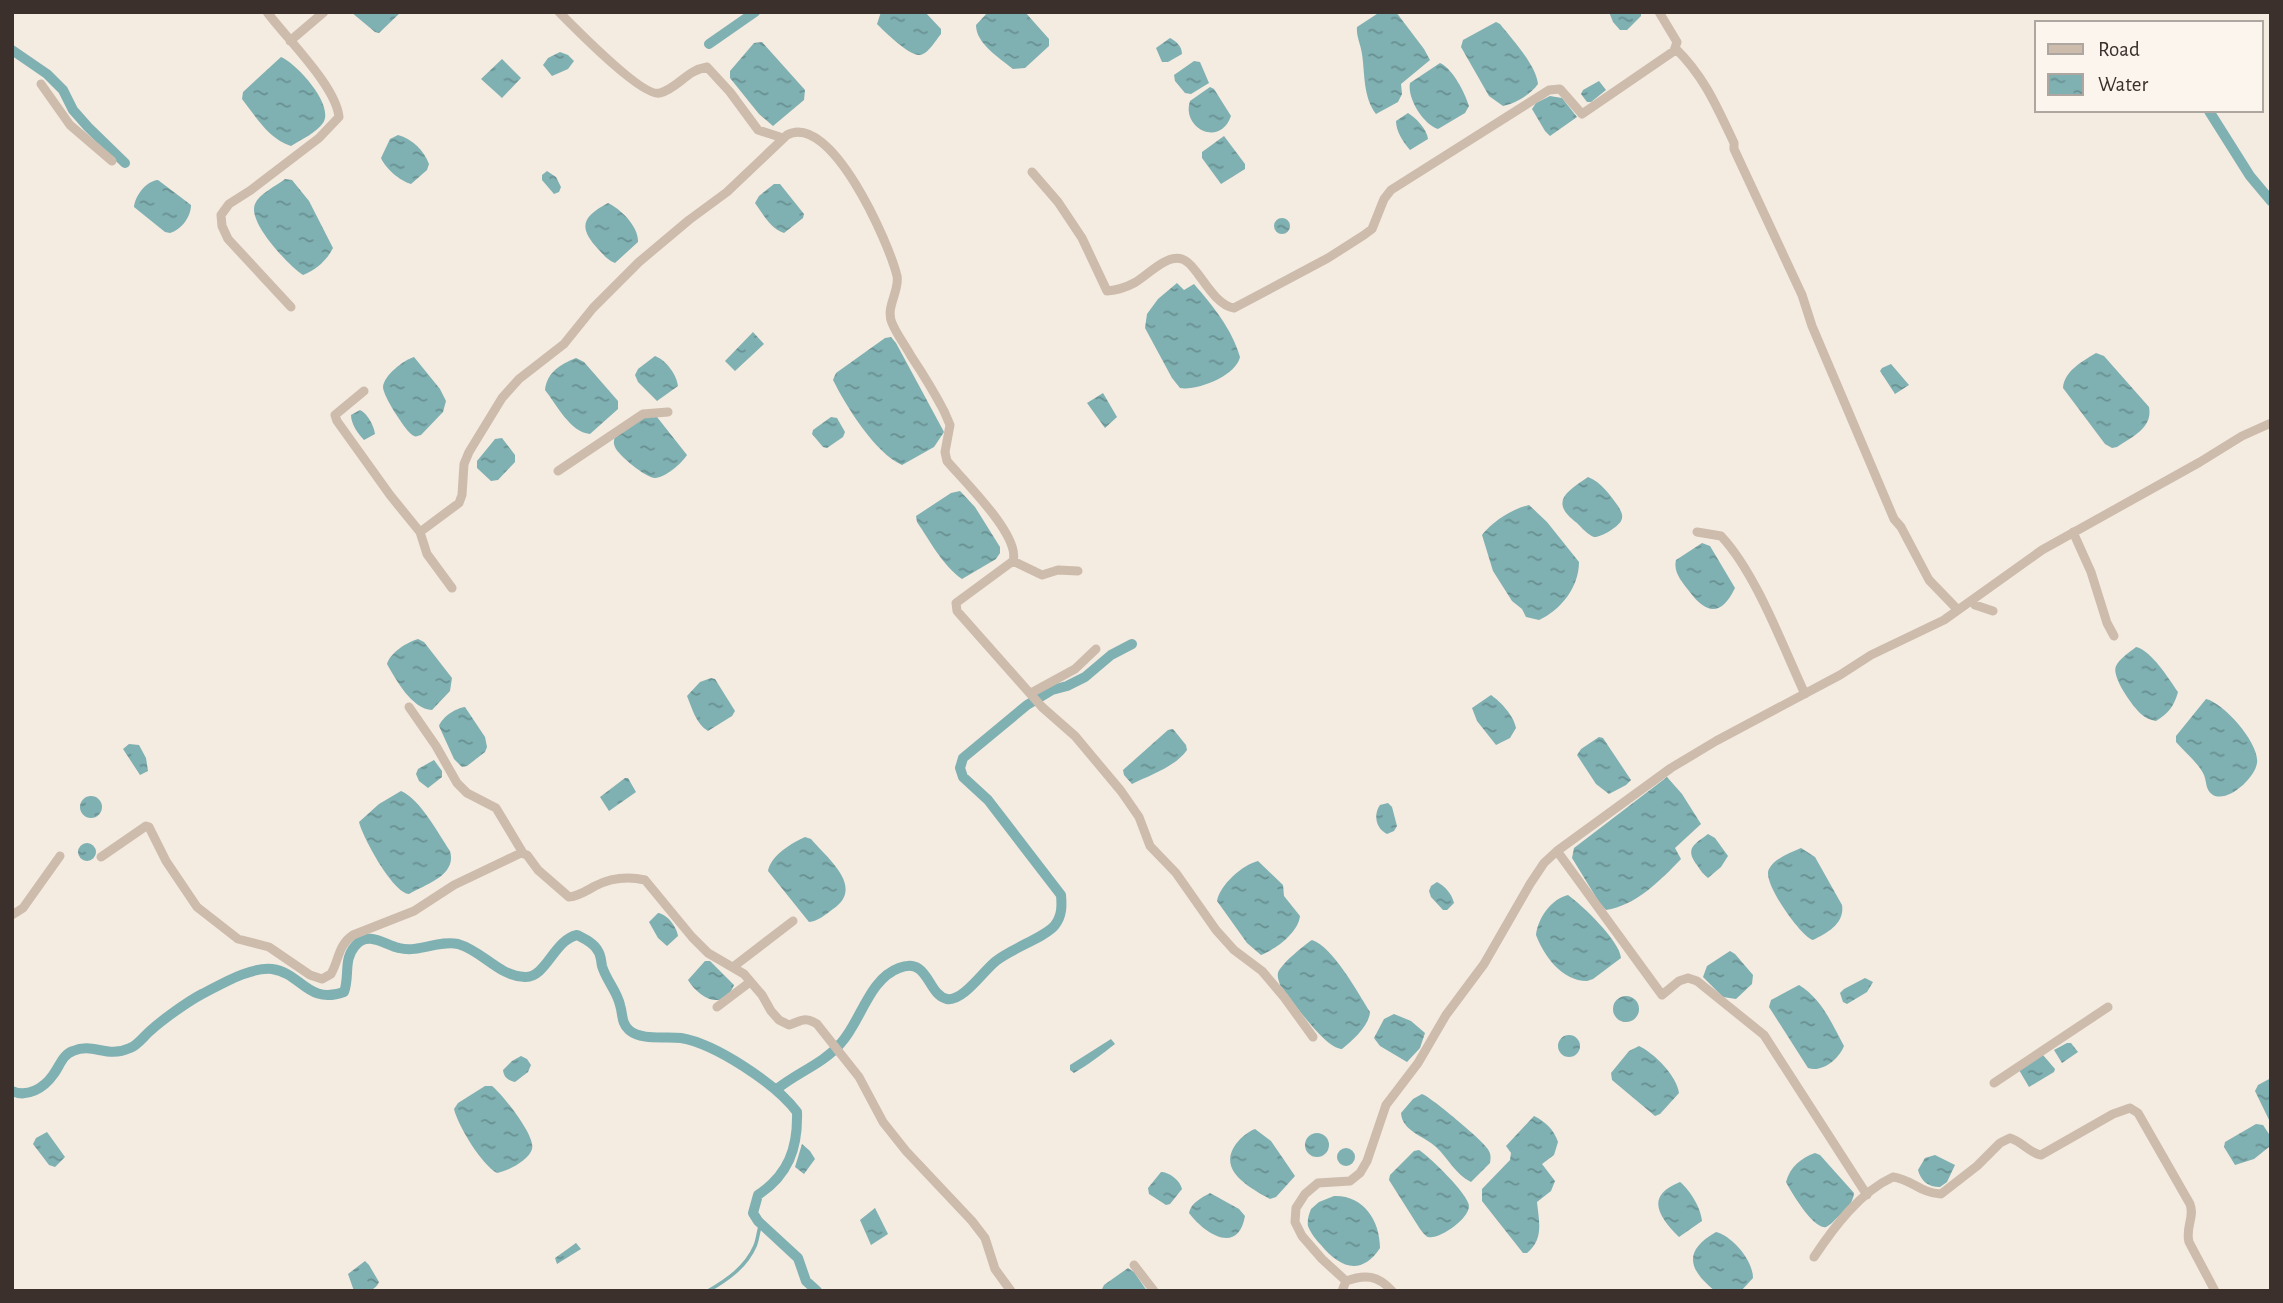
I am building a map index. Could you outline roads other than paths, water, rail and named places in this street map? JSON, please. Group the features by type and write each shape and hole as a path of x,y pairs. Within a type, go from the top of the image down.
{"street":[{"path":"267,12 326,85 338,105 339,117 335,125 319,138 229,204 222,215 222,226 228,239 291,307"},
{"path":"290,41 324,12"},
{"path":"559,12 634,83 650,93 662,93 695,69 707,67 730,92 758,130 783,138"},
{"path":"1032,172 1058,202 1082,238 1107,291 1121,289 1172,258 1180,258 1192,266 1222,302 1234,308 1328,258 1364,235 1372,229 1384,199 1391,190 1549,90 1560,89 1582,114 1675,48 1677,42 1659,12"},
{"path":"1675,48 1698,73 1716,103 1734,143 1734,149 1802,295 1812,326 1894,519 1929,580 1958,610"},
{"path":"41,84 71,125 112,161"},
{"path":"420,532 459,503 464,464 469,452 496,408 519,379 564,344 593,308 639,262 727,191 783,138 794,131 804,132 818,139 835,156 863,195 882,236 898,279 891,303 890,321 950,425 944,452 947,461 990,510 1008,538 1015,555 1013,561 956,603 957,611 1042,707 1075,737 1121,791 1139,817 1150,846 1176,873 1216,930 1234,950 1262,971 1313,1037"},
{"path":"364,391 335,415 337,421 420,532 427,554 452,588"},
{"path":"558,471 643,414 668,412"},
{"path":"1346,1281 1302,1236 1295,1222 1296,1208 1304,1194 1318,1183 1350,1181 1360,1173 1367,1161 1386,1105 1418,1063 1446,1015 1484,964 1544,863 1671,768 1716,740 1805,694 1871,655 1944,620 2022,563 2073,532 2242,436 2271,423"},
{"path":"1697,532 1721,536 1735,554 1754,586 1805,694"},
{"path":"2073,532 2091,572 2107,624 2114,636"},
{"path":"1013,561 1041,576 1058,570 1078,571"},
{"path":"1972,601 1975,605 1993,611"},
{"path":"1032,694 1075,669 1096,649"},
{"path":"409,707 457,783 467,793 496,808 523,853 569,897 577,896 605,881 620,878 645,880 692,937 708,953 733,967 750,982 779,1020 789,1025 808,1018 817,1024 859,1077 883,1122 985,1238 995,1269 1011,1291"},
{"path":"101,857 146,826 149,827 166,861 197,907 237,939 269,947 310,975 322,979 331,974 340,950 353,935 405,915 454,885 523,853"},
{"path":"1557,851 1662,995 1679,981 1688,978 1697,981 1764,1035 1867,1195"},
{"path":"12,915 23,908 60,856"},
{"path":"733,967 793,920"},
{"path":"717,1007 750,982"},
{"path":"1994,1083 2109,1007"},
{"path":"1815,1257 1837,1225 1867,1195 1893,1177 1901,1177 1928,1194 1941,1194 1977,1166 2000,1143 2010,1138 2022,1142 2034,1154 2041,1155 2113,1114 2130,1108 2138,1113 2190,1204 2193,1212 2186,1233 2215,1291"},
{"path":"1134,1265 1154,1291"},
{"path":"1342,1291 1346,1281 1374,1276 1392,1291"}],"water":[{"path":"351,12 401,12 379,33"},
{"path":"881,12 925,12 941,29 941,34 926,52 915,54 897,43 877,24"},
{"path":"988,12 1025,12 1049,39 1049,46 1025,68 1013,69 990,50 977,32 976,25"},
{"path":"1380,12 1396,12 1430,60 1401,84 1402,94 1398,102 1376,114 1367,93 1357,27"},
{"path":"1609,12 1641,12 1641,16 1627,30 1620,30"},
{"path":"1496,22 1528,61 1538,84 1522,98 1503,106 1489,96 1461,47 1463,40"},
{"path":"1170,38 1178,44 1182,54 1168,62 1162,62 1156,48"},
{"path":"762,42 805,90 804,100 773,126 759,114 730,78 730,71 754,43"},
{"path":"560,52 574,61 568,69 552,76 543,65 548,58"},
{"path":"281,57 304,76 324,106 323,123 317,130 291,146 270,133 242,99 243,92"},
{"path":"502,59 521,78 502,98 481,79"},
{"path":"1194,61 1200,62 1209,83 1191,94 1185,93 1175,81 1174,75"},
{"path":"1440,63 1454,76 1469,106 1465,113 1438,129 1427,122 1414,103 1410,83"},
{"path":"1599,81 1606,90 1591,102 1587,102 1581,94 1583,90"},
{"path":"1210,87 1231,116 1226,126 1211,132 1196,126 1189,111 1190,101"},
{"path":"1550,96 1562,98 1577,117 1550,136 1532,109 1536,103"},
{"path":"1408,113 1421,124 1428,139 1410,150 1400,136 1396,121"},
{"path":"398,135 417,146 429,164 427,170 411,184 393,174 381,158 390,139"},
{"path":"1224,136 1245,164 1245,169 1221,184 1202,158 1202,152"},
{"path":"547,171 556,177 561,187 559,192 554,194 542,180 542,175"},
{"path":"285,179 292,180 309,201 333,248 321,264 303,275 288,263 271,243 254,212 260,197"},
{"path":"158,180 191,205 185,222 170,233 165,232 134,207 142,190 149,183"},
{"path":"774,184 780,184 804,214 803,218 784,233 771,224 755,203 759,196"},
{"path":"608,203 628,219 638,236 638,242 615,263 598,249 587,234 586,228 588,218"},
{"path":"1282,218 1288,220 1288,232 1282,234 1276,232 1274,226 1276,220"},
{"path":"1177,283 1184,290 1194,284 1201,292 1227,327 1240,357 1237,364 1224,376 1205,385 1180,388 1145,328 1147,314 1158,299"},
{"path":"753,332 764,344 735,371 725,361"},
{"path":"891,337 944,432 934,447 902,465 872,440 845,403 833,380 836,373 885,338"},
{"path":"2096,353 2104,356 2149,407 2145,426 2112,448 2105,444 2063,388 2070,372"},
{"path":"655,356 670,368 678,386 657,401 638,382 635,375 638,369"},
{"path":"414,357 440,389 446,401 443,412 421,435 416,436 411,434 399,419 383,387 395,369"},
{"path":"576,358 584,362 618,401 618,409 590,434 570,423 545,390 549,378 556,370"},
{"path":"1891,364 1909,385 1895,394 1880,371"},
{"path":"1103,393 1117,417 1105,428 1087,403"},
{"path":"360,410 370,420 375,434 364,440 355,429 351,418 351,415"},
{"path":"645,417 657,417 687,455 664,476 655,478 639,470 617,451 614,444 615,436"},
{"path":"831,417 837,418 845,432 843,437 827,448 812,434 813,430"},
{"path":"502,438 515,455 515,462 498,480 491,481 477,468 477,461 495,439"},
{"path":"1588,477 1605,489 1622,515 1616,526 1597,537 1589,535 1569,516 1562,503 1567,493"},
{"path":"960,491 975,507 1000,547 996,559 962,579 937,553 916,516 951,493"},
{"path":"1529,505 1547,522 1579,562 1576,580 1567,597 1555,610 1539,620 1526,617 1522,609 1512,601 1493,571 1482,535 1503,516"},
{"path":"1702,543 1710,546 1735,588 1719,608 1707,608 1695,599 1677,573 1676,560"},
{"path":"418,639 424,642 452,678 450,691 432,710 411,699 387,664 400,649"},
{"path":"2136,647 2154,659 2178,692 2170,709 2156,721 2146,718 2137,710 2124,692 2115,671 2117,663"},
{"path":"715,679 735,711 732,716 708,731 697,720 687,696 700,682"},
{"path":"1491,695 1513,719 1516,728 1510,738 1496,745 1477,721 1472,708"},
{"path":"2206,699 2231,716 2247,735 2256,755 2255,769 2246,782 2233,792 2219,797 2210,793 2202,771 2176,742 2176,736"},
{"path":"465,707 485,737 487,747 485,752 462,767 454,759 439,726 443,719"},
{"path":"1173,729 1187,750 1169,766 1132,784 1123,770 1168,730"},
{"path":"1599,737 1603,738 1631,780 1609,794 1596,784 1577,755 1581,749"},
{"path":"129,744 139,745 146,758 148,771 140,775 123,749"},
{"path":"434,760 442,771 442,777 428,788 419,781 416,774 418,769"},
{"path":"1667,777 1682,794 1701,824 1675,848 1681,859 1656,883 1637,898 1617,908 1606,910 1572,858 1574,848"},
{"path":"628,778 636,792 609,811 600,797"},
{"path":"401,791 415,801 428,817 450,851 451,859 445,873 439,878 409,894 395,885 387,875 372,852 359,822 379,804"},
{"path":"91,796 101,803 102,807 95,817 91,818 81,811 80,807 87,797"},
{"path":"1388,803 1392,807 1397,826 1387,834 1380,829 1376,817 1380,805"},
{"path":"1708,834 1715,838 1728,856 1721,867 1708,878 1693,859 1691,850"},
{"path":"805,837 811,839 834,864 845,882 842,900 818,919 809,922 768,871 778,855"},
{"path":"87,843 93,846 96,852 93,858 87,861 81,858 78,852 81,846"},
{"path":"1801,848 1815,857 1842,905 1838,922 1830,931 1813,940 1807,937 1784,908 1768,875 1775,862"},
{"path":"1258,861 1283,885 1284,896 1300,916 1295,928 1285,940 1261,955 1247,943 1217,901 1222,889 1233,876"},
{"path":"1437,882 1448,891 1453,900 1454,903 1447,910 1443,910 1431,897 1431,886"},
{"path":"1568,895 1607,933 1621,958 1587,981 1570,977 1555,966 1536,935 1546,910"},
{"path":"658,913 668,918 677,932 678,936 667,946 658,938 649,922"},
{"path":"1312,940 1320,944 1336,961 1370,1012 1364,1027 1342,1049 1326,1041 1300,1012 1278,979 1283,965"},
{"path":"1730,951 1753,975 1752,984 1736,999 1723,997 1703,977 1707,966"},
{"path":"705,961 710,961 734,985 724,998 718,1000 704,997 688,980"},
{"path":"1865,978 1873,982 1867,992 1847,1004 1843,1002 1840,993"},
{"path":"1799,985 1820,1005 1844,1046 1834,1060 1824,1067 1808,1068 1769,1007 1771,1000"},
{"path":"1626,996 1635,1000 1639,1009 1635,1018 1626,1022 1617,1018 1613,1009 1617,1000"},
{"path":"1394,1014 1411,1021 1425,1033 1420,1048 1407,1062 1380,1046 1374,1038 1384,1019"},
{"path":"1569,1035 1577,1038 1580,1046 1577,1054 1569,1057 1561,1054 1558,1046 1561,1038"},
{"path":"1111,1039 1115,1044 1074,1073 1070,1070 1070,1065"},
{"path":"2071,1043 2078,1052 2062,1063 2054,1050"},
{"path":"1639,1046 1664,1066 1674,1079 1679,1093 1655,1116 1612,1080 1611,1073 1629,1051"},
{"path":"2043,1055 2055,1069 2054,1072 2029,1087 2019,1070"},
{"path":"521,1056 531,1065 528,1072 515,1082 505,1076 503,1070"},
{"path":"2271,1078 2271,1124 2255,1091 2258,1085"},
{"path":"485,1086 492,1086 503,1097 524,1125 532,1143 530,1153 523,1161 497,1173 471,1144 454,1109 458,1103"},
{"path":"1422,1094 1456,1119 1488,1150 1490,1163 1471,1182 1456,1170 1436,1147 1409,1129 1402,1119 1401,1113 1413,1099"},
{"path":"1534,1116 1549,1127 1558,1142 1554,1155 1542,1164 1555,1181 1551,1191 1537,1202 1538,1236 1532,1248 1523,1253 1482,1201 1482,1189 1510,1160 1511,1153 1506,1146"},
{"path":"2256,1124 2263,1125 2271,1137 2269,1147 2254,1159 2235,1165 2224,1147 2225,1142"},
{"path":"1255,1129 1271,1141 1295,1176 1276,1197 1270,1199 1239,1178 1231,1164 1230,1156 1236,1144"},
{"path":"47,1132 65,1157 55,1167 49,1165 33,1144 36,1138"},
{"path":"1317,1133 1328,1140 1329,1145 1322,1156 1317,1157 1306,1150 1305,1145 1312,1134"},
{"path":"802,1144 815,1159 804,1174 795,1167"},
{"path":"1346,1148 1352,1151 1355,1157 1352,1163 1346,1166 1340,1163 1337,1157 1340,1151"},
{"path":"1419,1150 1456,1185 1469,1206 1459,1222 1446,1232 1433,1237 1427,1236 1420,1229 1389,1180 1390,1175 1414,1151"},
{"path":"1815,1153 1820,1155 1854,1193 1849,1206 1826,1227 1815,1223 1809,1217 1786,1182 1797,1164"},
{"path":"1935,1155 1955,1165 1947,1182 1940,1187 1926,1183 1918,1170 1925,1158"},
{"path":"1161,1172 1174,1177 1182,1189 1170,1204 1166,1205 1149,1194 1148,1188"},
{"path":"1680,1182 1694,1200 1702,1221 1679,1237 1665,1222 1658,1207 1662,1194"},
{"path":"1210,1193 1239,1209 1245,1216 1235,1235 1228,1238 1211,1233 1189,1213 1194,1204"},
{"path":"1334,1196 1353,1200 1361,1205 1368,1211 1377,1228 1380,1248 1373,1257 1358,1266 1350,1266 1335,1259 1317,1241 1309,1228 1311,1209 1319,1202"},
{"path":"875,1208 888,1234 871,1245 860,1220"},
{"path":"1716,1232 1735,1244 1746,1257 1752,1271 1753,1278 1741,1291 1715,1291 1695,1268 1693,1260 1698,1246"},
{"path":"576,1243 581,1249 557,1264 555,1258"},
{"path":"365,1261 379,1282 372,1290 354,1291 348,1274"},
{"path":"1128,1268 1147,1291 1101,1291 1104,1285"}],"waterway":[{"path":"709,44 755,12"},
{"path":"12,50 47,74 63,90 73,110 125,163"},
{"path":"2210,112 2250,176 2271,201"},
{"path":"777,1089 841,1043 873,991 889,973 899,968 916,967 940,996 953,999 966,991 1002,956 1044,934 1055,925 1061,911 1061,895 988,800 963,777 960,768 963,758 1027,705 1052,690 1085,677 1111,655 1132,644"},
{"path":"12,1091 23,1093 40,1088 73,1051 87,1048 114,1052 133,1047 147,1033 189,1002 245,973 272,969 291,976 321,994 344,992 351,951 365,939 406,949 458,944 515,976 525,977 539,972 562,944 577,935 592,943 599,953 621,1008 623,1021 629,1030 640,1036 681,1038 711,1048 775,1089 797,1112 796,1138 789,1160 777,1179 758,1195 753,1213 758,1221 798,1258 806,1281 817,1291"},
{"path":"708,1291 729,1277 747,1260 755,1246 761,1224"}]}
